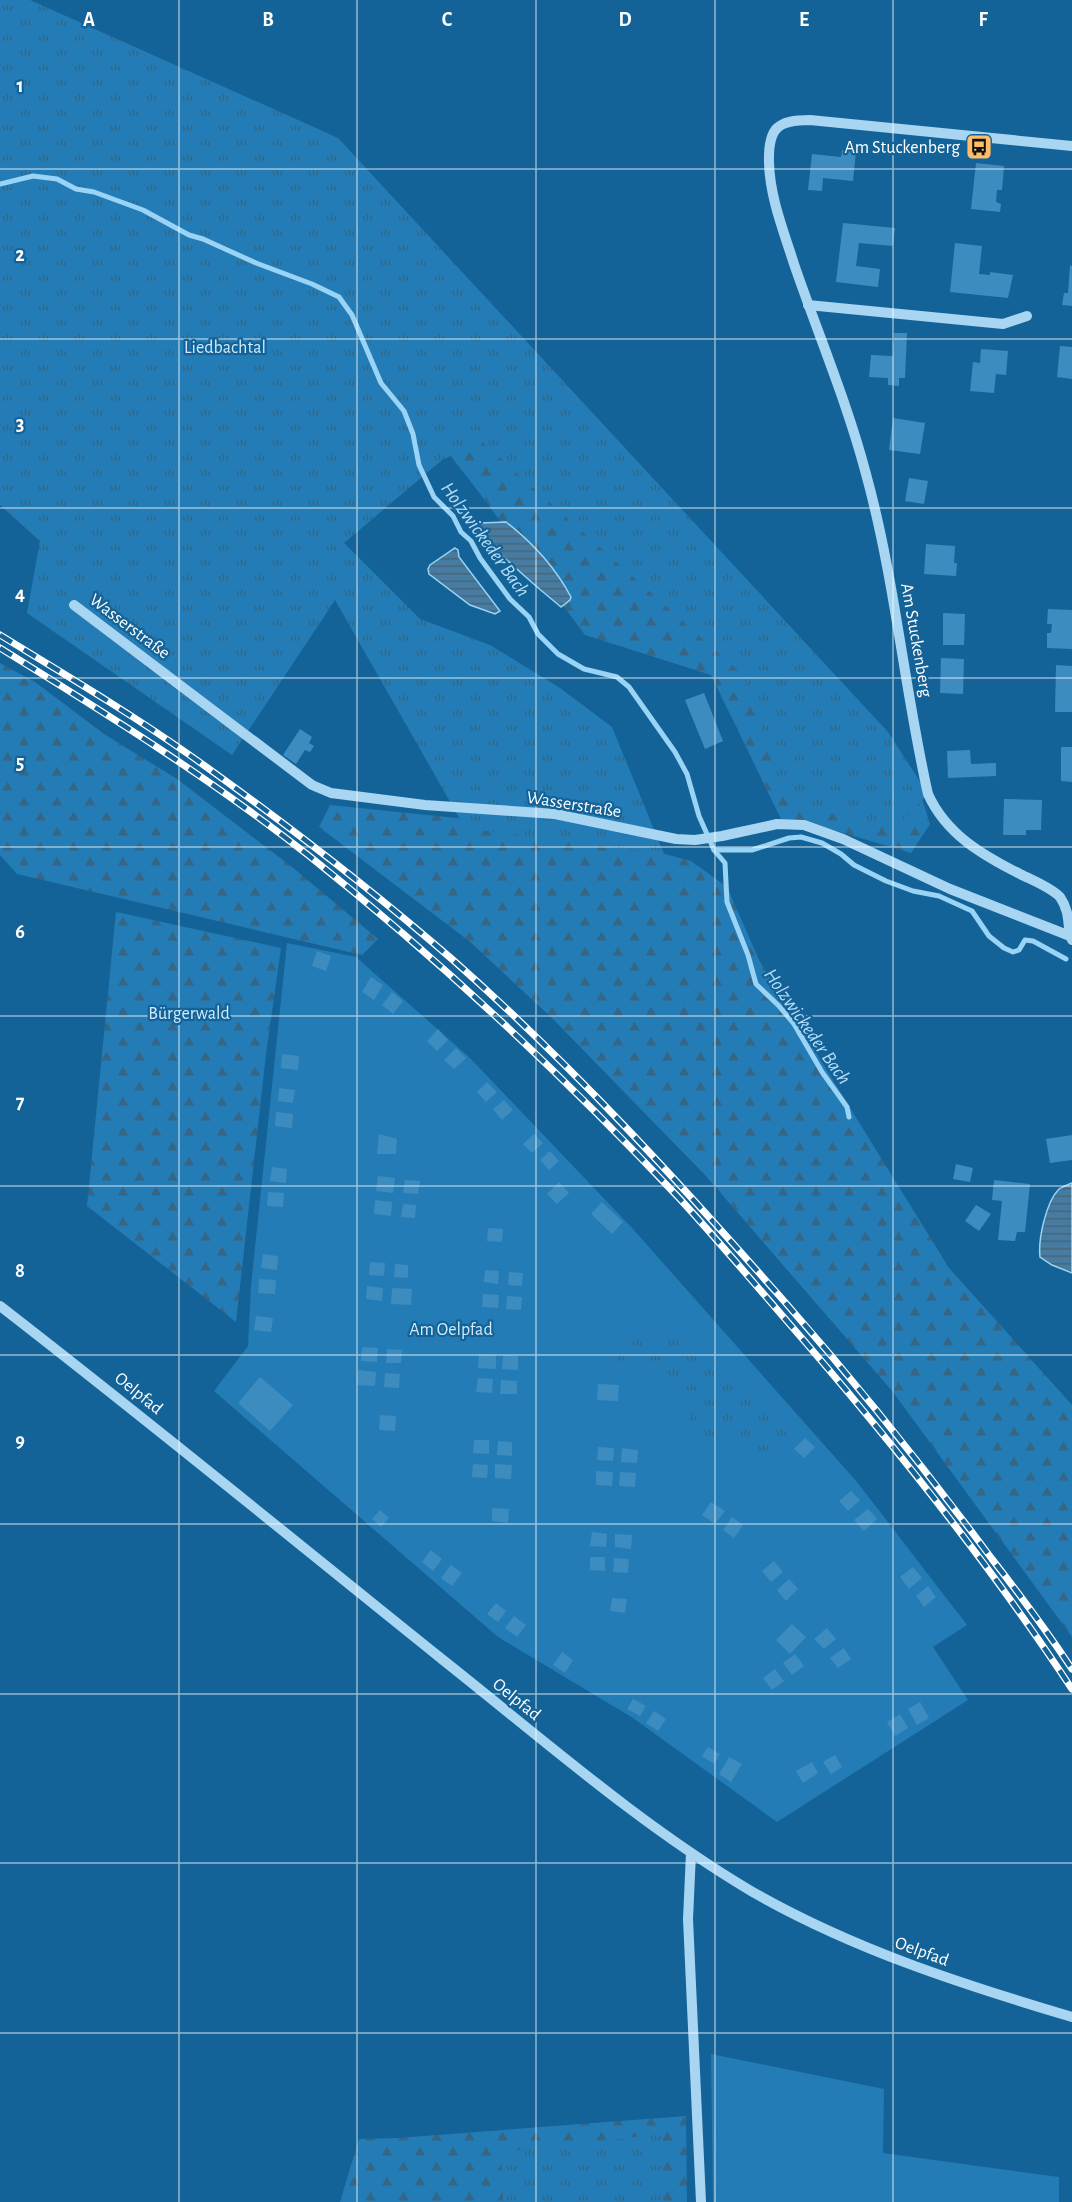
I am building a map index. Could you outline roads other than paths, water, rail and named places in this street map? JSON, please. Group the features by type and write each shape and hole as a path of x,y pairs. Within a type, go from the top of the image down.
{"street":[{"name":"Am Stuckenberg","path":"1072,146 810,120 790,120 777,127 769,163 779,216 808,305 840,389 871,493 881,534 928,795 937,813 948,827 996,862 1044,886 1060,897 1072,921"},
{"path":"808,305 1003,324 1027,316"},
{"name":"Wasserstraße","path":"74,605 294,771 312,784 331,793 425,806 555,814 675,839 695,840 792,823 816,828 939,884 1071,938 1072,921"},
{"name":"Oelpfad","path":"0,1306 263,1514 325,1567 559,1754 624,1805 691,1853 753,1891 861,1946 913,1967 1072,2017"},
{"path":"691,1853 688,1919 701,2202"}],"waterway":[{"name":"Holzwickeder Bach","path":"0,184 33,176 57,179 76,189 94,192 143,210 189,235 339,297 352,315 381,383 404,411 413,434 419,465 434,497 453,516 461,532 471,541 480,558 510,599 529,617 538,634 558,654 584,669 617,677 629,687 675,752 687,774 699,816 714,850 725,863 727,902 748,955 756,984 794,1024 822,1072 847,1107 849,1117"},
{"name":"Holzwickeder Bach","path":"714,850 752,850 789,838 801,837 822,843 854,865 886,881 913,891 939,896 972,911 989,936 1004,948 1013,952 1019,950 1025,940 1033,941 1066,959"}],"railway":[{"path":"0,635 168,740 292,830 422,933 540,1041 665,1168 838,1364 942,1493 1033,1613 1072,1669"},
{"path":"0,648 157,747 233,799 308,855 406,936 500,1020 592,1108 680,1199 857,1403 969,1543 1072,1689"}],"place":[{"name":"Am Stuckenberg","path":"979,147"}],"park label":[{"name":"Liedbachtal","path":"225,347"},
{"name":"Bürgerwald","path":"189,1013"},
{"name":"Am Oelpfad","path":"451,1329"}]}
